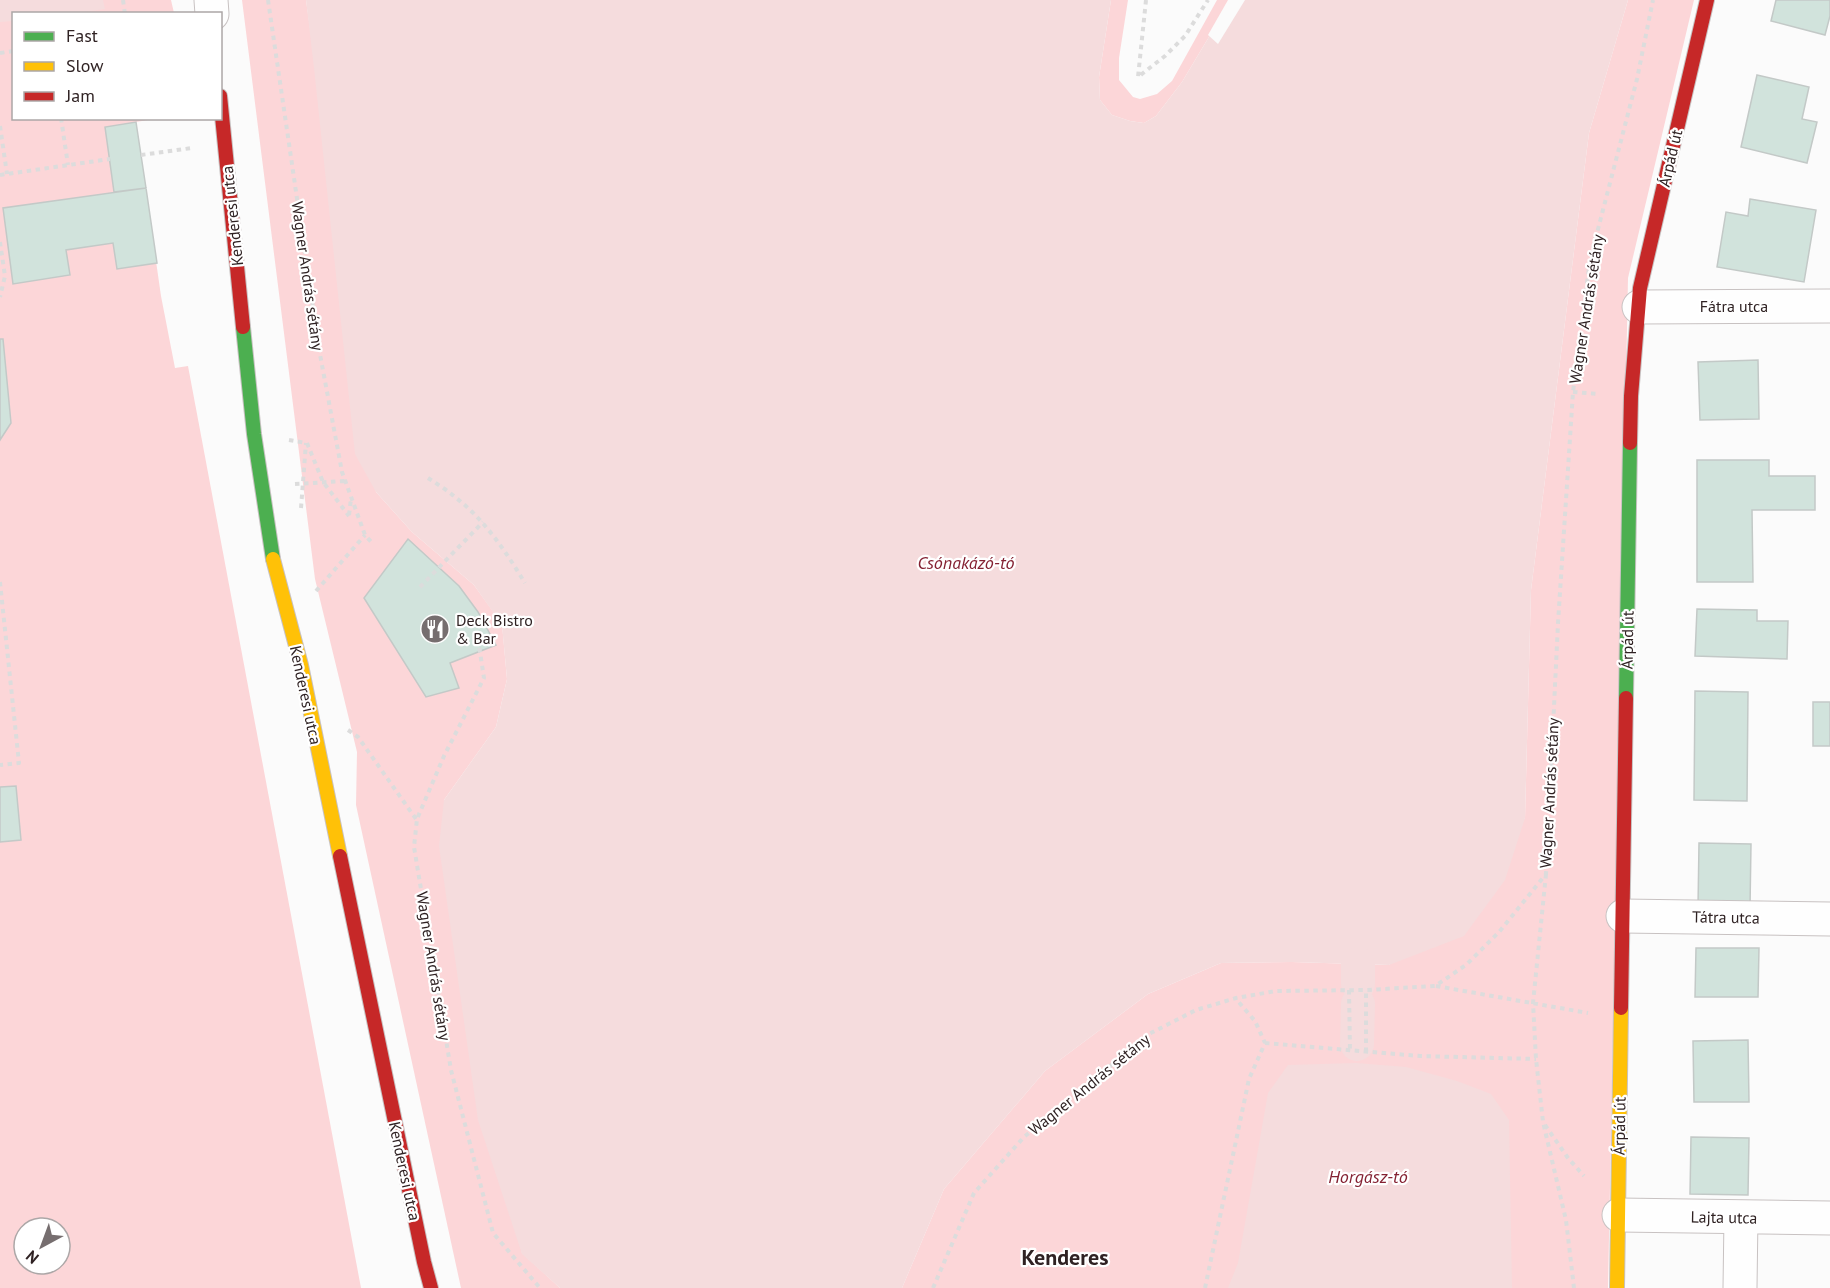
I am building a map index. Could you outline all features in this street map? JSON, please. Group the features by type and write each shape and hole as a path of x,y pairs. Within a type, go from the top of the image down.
{"street":[{"name":"Árpád út","path":"1617,1288 1630,396 1640,288 1707,0"},
{"name":"Kenderesi utca","path":"222,115 254,434 271,550 301,665 431,1288"},
{"name":"Fátra utca","path":"1639,307 1830,306"},
{"name":"Tátra utca","path":"1623,916 1830,919"},
{"name":"Lajta utca","path":"1618,1215 1830,1218"},
{"path":"1740,1288 1741,1217"}],"path":[{"name":"Wagner András sétány","path":"268,0 319,349 342,472 365,535 373,544"},
{"path":"1146,0 1138,77 1165,56 1185,36 1208,0"},
{"name":"Wagner András sétány","path":"933,1288 975,1193 1023,1137 1149,1034 1196,1010 1236,998 1276,991 1366,990 1435,986 1466,965 1499,932 1546,874 1558,623 1573,392 1590,260 1637,79 1653,0"},
{"path":"61,120 68,165"},
{"path":"0,126 7,174"},
{"path":"141,155 225,143"},
{"path":"0,175 110,159"},
{"path":"0,242 5,276 0,297"},
{"path":"288,440 306,443"},
{"path":"306,443 323,482 349,516 351,497"},
{"path":"299,517 306,443"},
{"path":"429,478 457,498 483,522 525,583"},
{"path":"287,484 345,481"},
{"path":"420,587 483,522"},
{"path":"321,585 365,535"},
{"path":"0,582 19,763 0,765"},
{"name":"Wagner András sétány","path":"478,639 484,678 444,756 417,819 414,847 451,1070 494,1233 540,1288"},
{"path":"366,749 417,819"},
{"path":"1546,874 1533,1003 1536,1059 1543,1122 1566,1220 1574,1288"},
{"path":"1435,986 1621,1018"},
{"path":"1349,990 1350,1051"},
{"path":"1366,990 1366,1052"},
{"path":"1204,1288 1249,1079 1264,1043 1255,1020 1236,998"},
{"path":"1264,1043 1420,1056 1536,1059"},
{"path":"1543,1122 1568,1158 1618,1215"}],"shaded area":[{"path":"0,0 171,0 174,12 12,12 12,120 148,120 136,122 161,296 175,368 188,366 361,1288 0,1288"},
{"path":"242,0 306,0 376,492 412,532 474,585 502,624 507,679 496,727 444,800 522,1253 560,1288 461,1288 356,805 357,752 315,579"},
{"path":"1111,0 1128,0 1119,58 1119,80 1133,97 1140,99 1157,94 1172,81 1217,0 1231,0 1182,82 1156,116 1144,123 1112,115 1100,100 1099,77"},
{"path":"1628,0 1694,0 1628,278 1608,1288 902,1288 944,1189 1045,1071 1148,994 1221,963 1292,962 1389,965 1525,818 1531,590 1589,133"}],"water":[{"path":"0,0 103,0 105,9 85,12 12,12 12,21 0,22"},
{"name":"Csónakázó-tó","path":"306,0 1111,0 1099,77 1100,100 1112,115 1144,123 1156,116 1182,82 1231,0 1628,0 1589,133 1531,590 1525,818 1505,880 1464,936 1389,965 1292,962 1221,963 1148,994 1045,1071 944,1189 902,1288 560,1288 522,1254 478,1120 439,846 444,800 496,727 507,679 502,625 474,585 412,532 376,492 355,454"},
{"name":"Horgász-tó","path":"1356,1063 1406,1067 1457,1081 1491,1094 1509,1120 1512,1288 1228,1288 1238,1263 1268,1093 1288,1065"}],"pier":[{"path":"1228,0 1245,0 1218,44 1208,35"}],"building":[{"path":"1776,0 1830,0 1830,16 1825,35 1771,21"},
{"path":"1757,75 1809,87 1802,119 1817,122 1807,163 1741,147"},
{"path":"136,122 146,188 114,192 105,127"},
{"path":"146,188 157,263 117,269 113,243 66,250 70,275 13,284 3,208"},
{"path":"1750,199 1816,210 1804,282 1717,267 1726,212 1748,216"},
{"path":"0,339 3,339 11,423 0,440"},
{"path":"1758,360 1759,419 1700,420 1698,362"},
{"path":"1697,460 1769,460 1769,476 1815,476 1815,510 1752,510 1753,582 1697,582"},
{"name":"Deck Bistro & Bar","path":"408,539 459,586 478,612 496,645 450,663 459,688 426,697 364,598"},
{"path":"1697,609 1757,610 1757,621 1788,621 1787,659 1695,656"},
{"path":"1695,691 1748,692 1747,801 1694,800"},
{"path":"1813,702 1830,702 1830,746 1813,746"},
{"path":"16,786 21,840 0,842 0,787"},
{"path":"1699,843 1751,844 1750,908 1698,907"},
{"path":"1696,948 1759,948 1758,997 1695,997"},
{"path":"1748,1040 1749,1102 1694,1102 1693,1041"},
{"path":"1691,1137 1749,1138 1748,1195 1690,1194"}],"waterway":[{"path":"1358,964 1358,984"},
{"path":"1357,1044 1358,1004"}],"traffic: fast":[{"path":"243,327 254,434 273,559"},
{"path":"1626,698 1630,443"}],"traffic: slow":[{"path":"273,559 301,665 340,856"},
{"path":"1617,1288 1621,1008"}],"traffic: jam":[{"path":"1630,443 1631,396 1640,288 1707,0"},
{"path":"222,116 243,327"},
{"path":"1621,1008 1626,698"},
{"path":"340,856 431,1288"}],"place":[{"name":"Deck Bistro & Bar","path":"435,629"}],"district":[{"name":"Kenderes","path":"1065,1257"}]}
